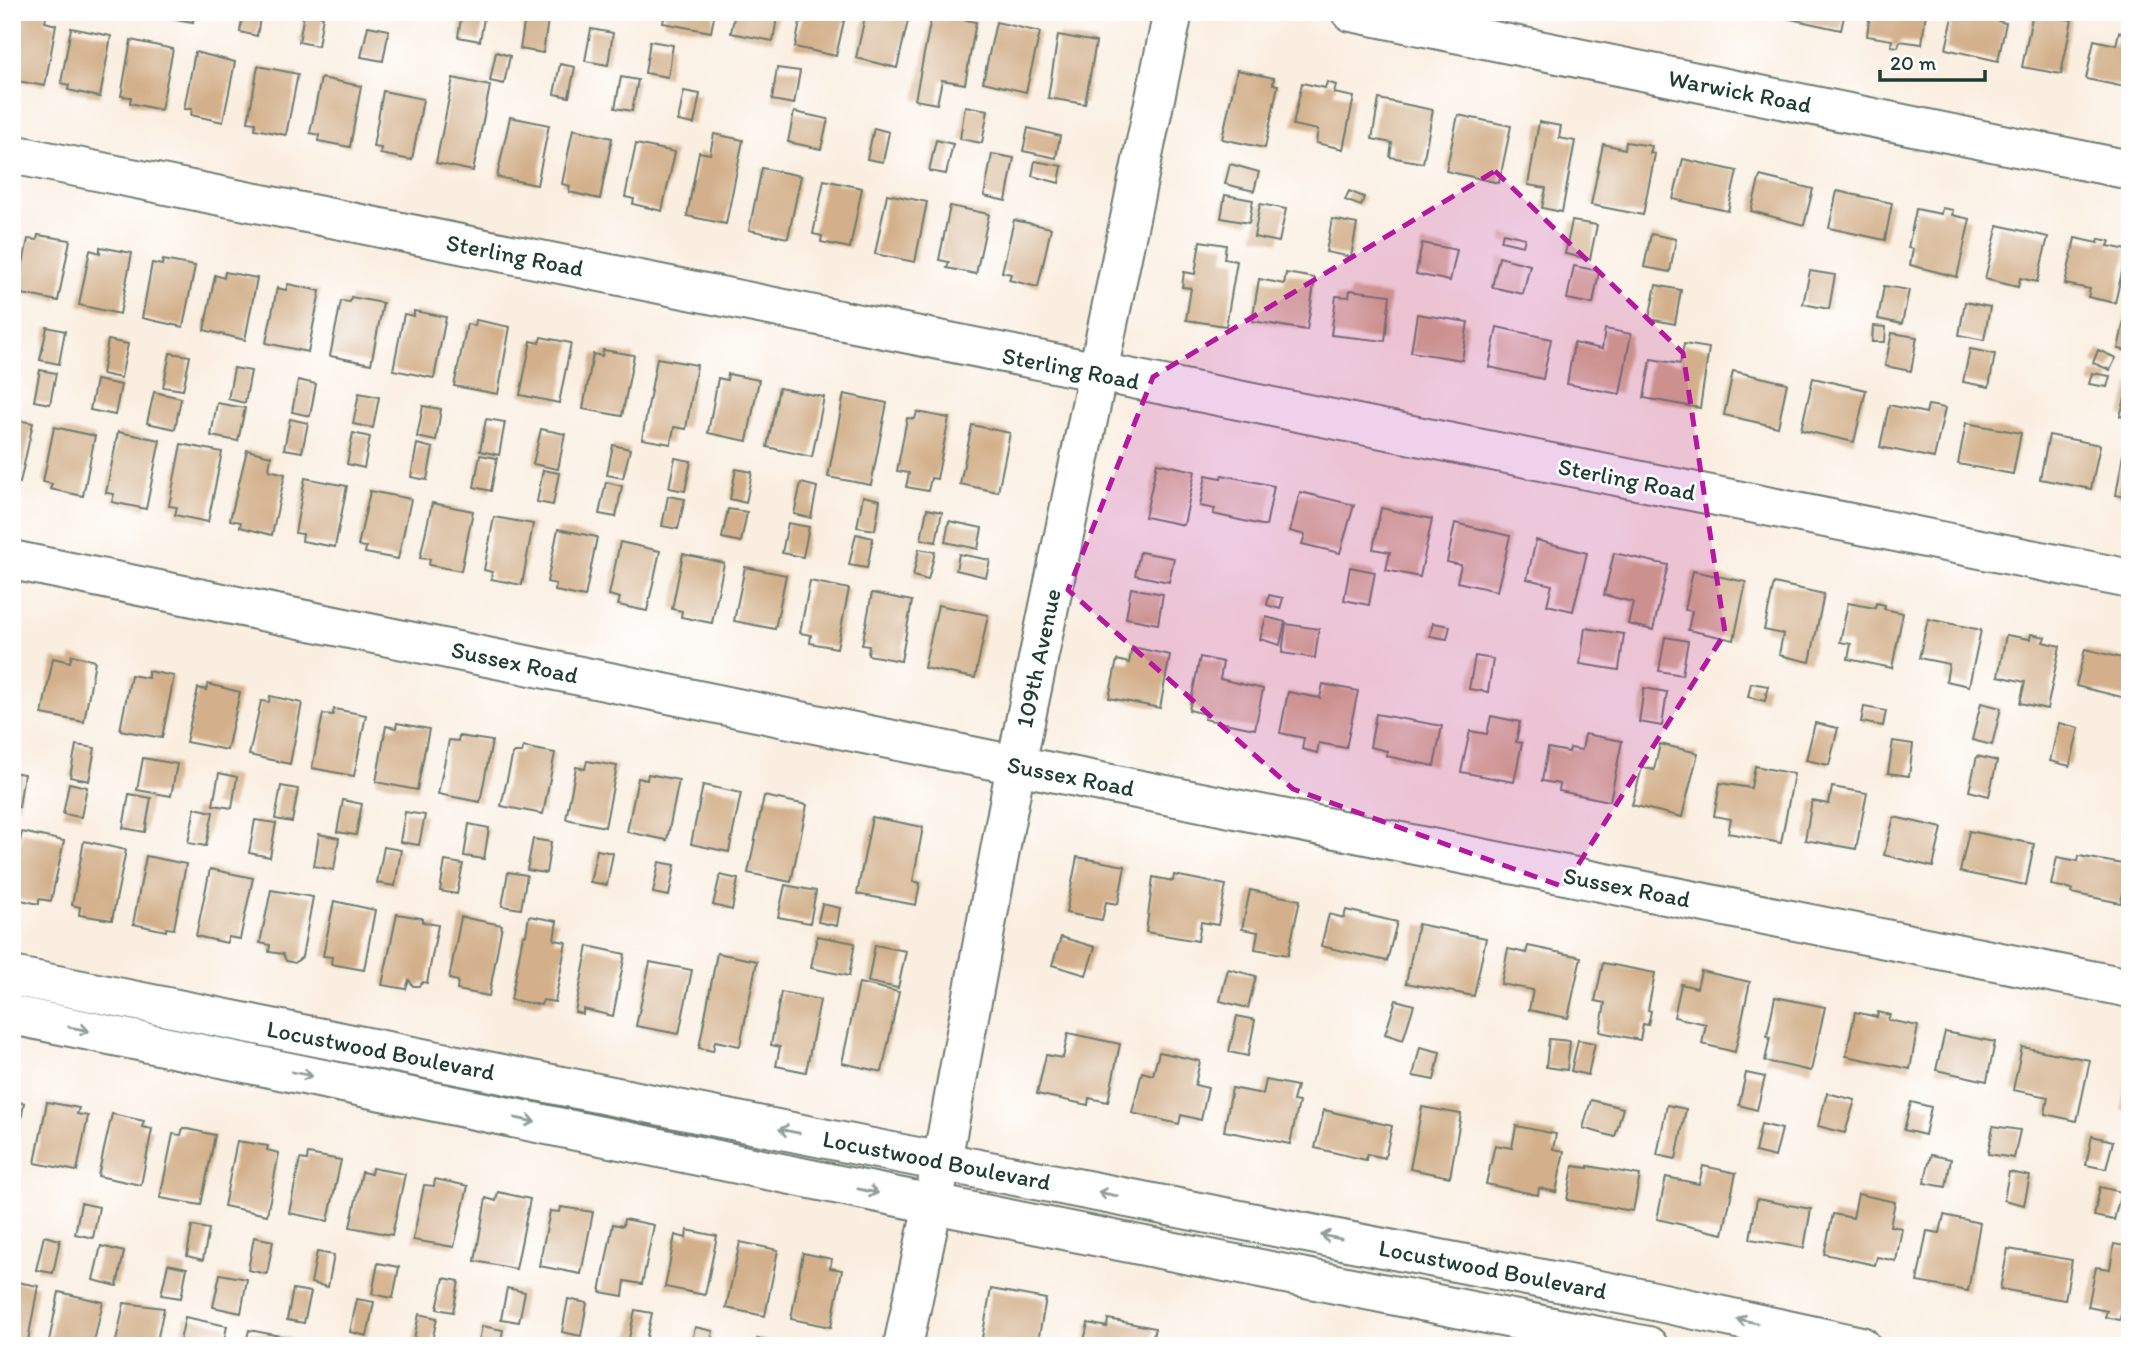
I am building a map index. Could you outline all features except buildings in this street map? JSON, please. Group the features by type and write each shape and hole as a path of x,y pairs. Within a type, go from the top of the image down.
{"street":[{"name":"109th Avenue","path":"903,1346 942,1161 1016,765 1173,12"},
{"name":"Warwick Road","path":"1351,12 2130,170"},
{"name":"Sterling Road","path":"12,154 2130,579"},
{"name":"Sussex Road","path":"12,560 2130,988"},
{"name":"Locustwood Boulevard","path":"12,976 1645,1299 1861,1346"},
{"name":"Locustwood Boulevard","path":"12,1015 933,1204 1643,1345"},
{"path":"343,1082 351,1044"},
{"path":"1643,1345 1645,1299"}],"highlighted area":[{"path":"1495,171 1683,353 1725,633 1564,887 1293,789 1068,590 1153,377"}]}
